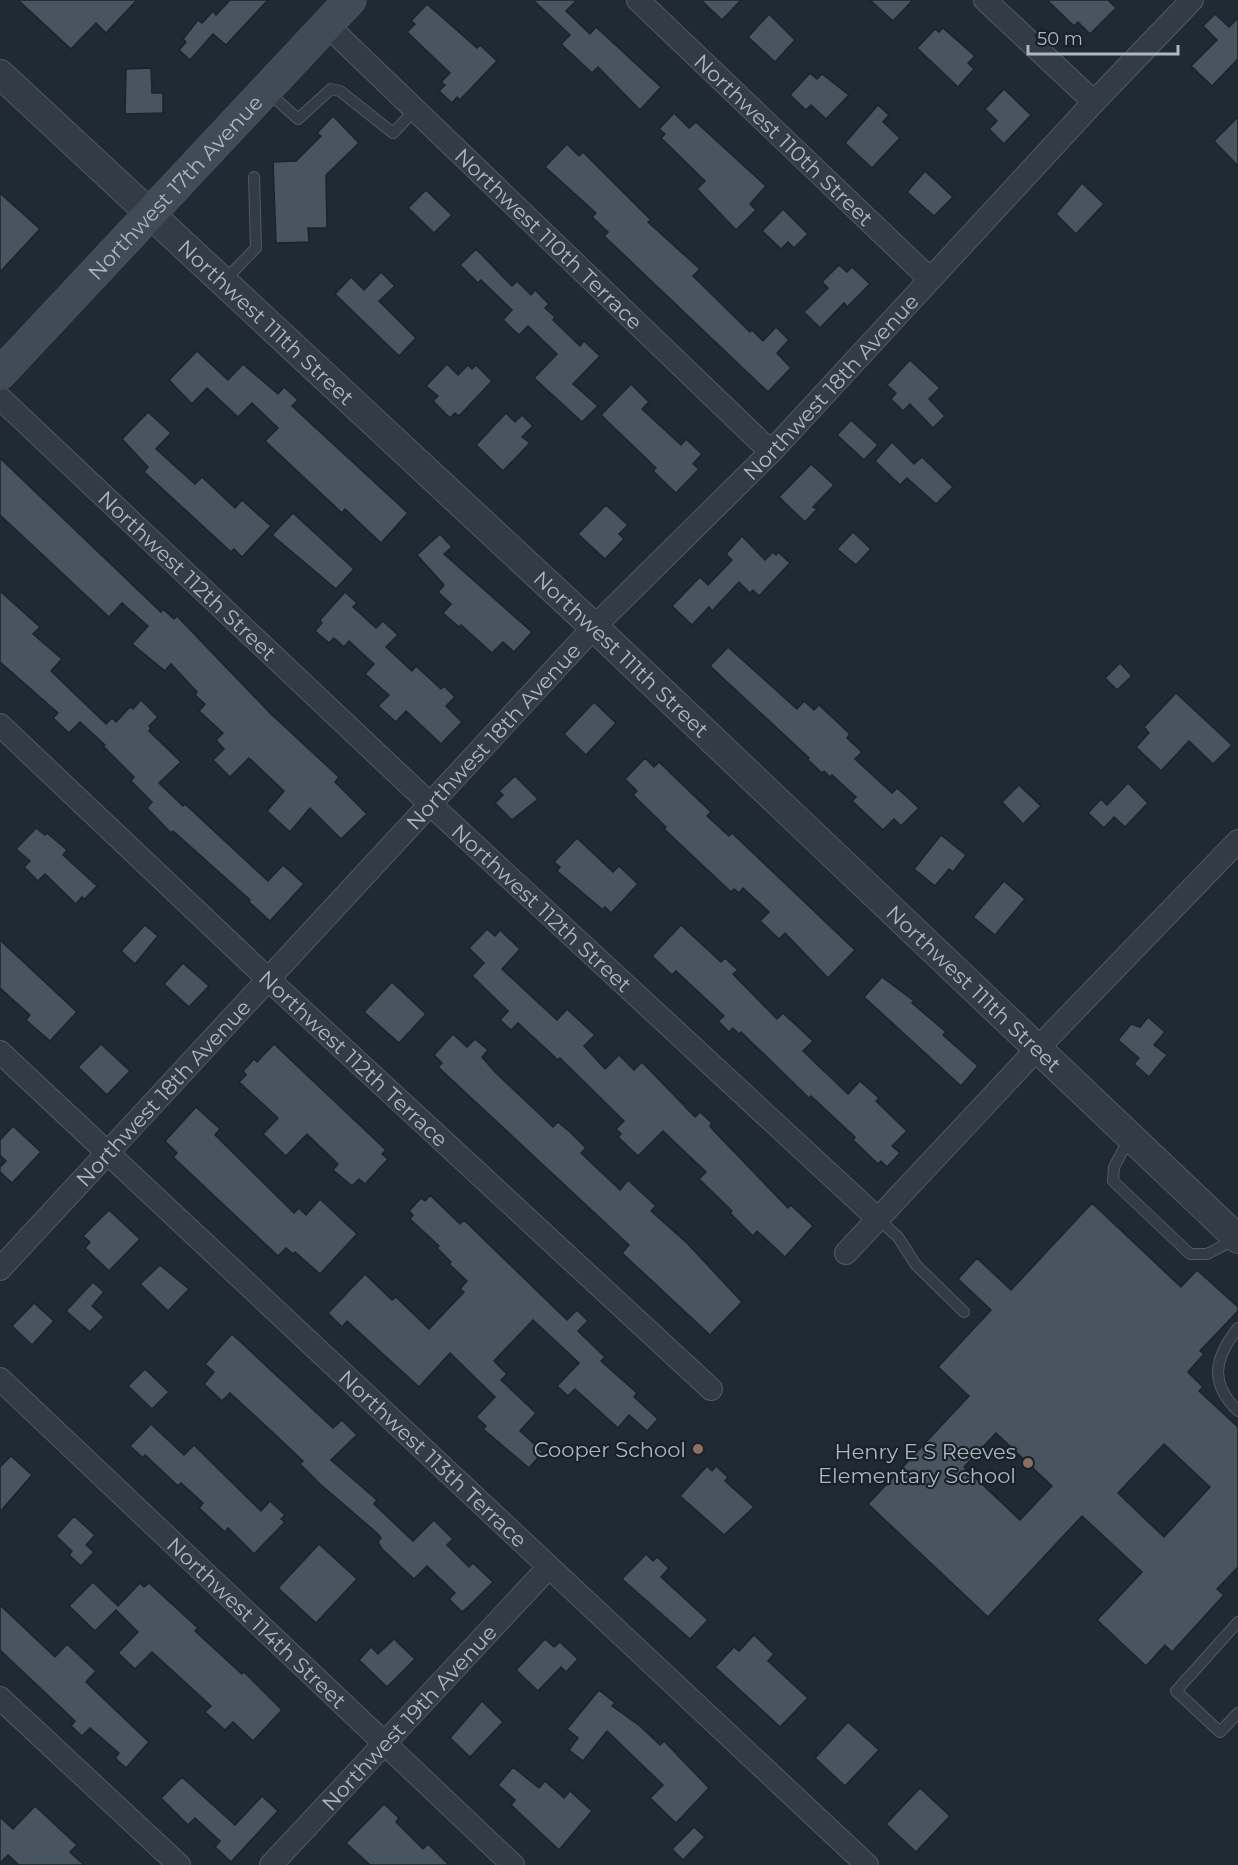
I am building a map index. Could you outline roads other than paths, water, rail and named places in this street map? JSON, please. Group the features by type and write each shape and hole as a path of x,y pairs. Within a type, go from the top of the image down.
{"main road":[{"name":"Northwest 17th Avenue","path":"0,374 350,0"}],"street":[{"name":"Northwest 110th Street","path":"638,0 930,279"},
{"path":"986,0 1094,102"},
{"name":"Northwest 18th Avenue","path":"0,1269 594,627 771,452 1094,102 1192,0"},
{"name":"Northwest 110th Terrace","path":"327,25 771,452"},
{"name":"Northwest 111th Street","path":"0,74 594,627 1237,1238"},
{"name":"Northwest 112th Street","path":"0,398 430,804 877,1218"},
{"name":"Northwest 112th Terrace","path":"0,725 268,979 711,1389"},
{"path":"846,1253 1037,1049 1238,841"},
{"name":"Northwest 113th Terrace","path":"0,1052 867,1865"},
{"name":"Northwest 114th Street","path":"0,1379 513,1865"},
{"name":"Northwest 19th Avenue","path":"271,1865 548,1568"},
{"path":"0,1698 179,1865"}],"lane":[{"path":"266,90 298,119 331,89 340,91 393,133 414,111"},
{"path":"223,282 256,248 254,177"},
{"path":"1130,1136 1114,1167 1113,1181 1174,1240 1190,1254 1207,1254 1237,1238"},
{"path":"877,1218 898,1237 916,1265 964,1312"},
{"path":"1238,1328 1225,1344 1216,1369 1224,1397 1238,1411"},
{"path":"1238,1622 1176,1690 1220,1732 1238,1713"}],"place":[{"name":"Cooper School","path":"698,1449"},
{"name":"Henry E S Reeves Elementary School","path":"1028,1463"}]}
